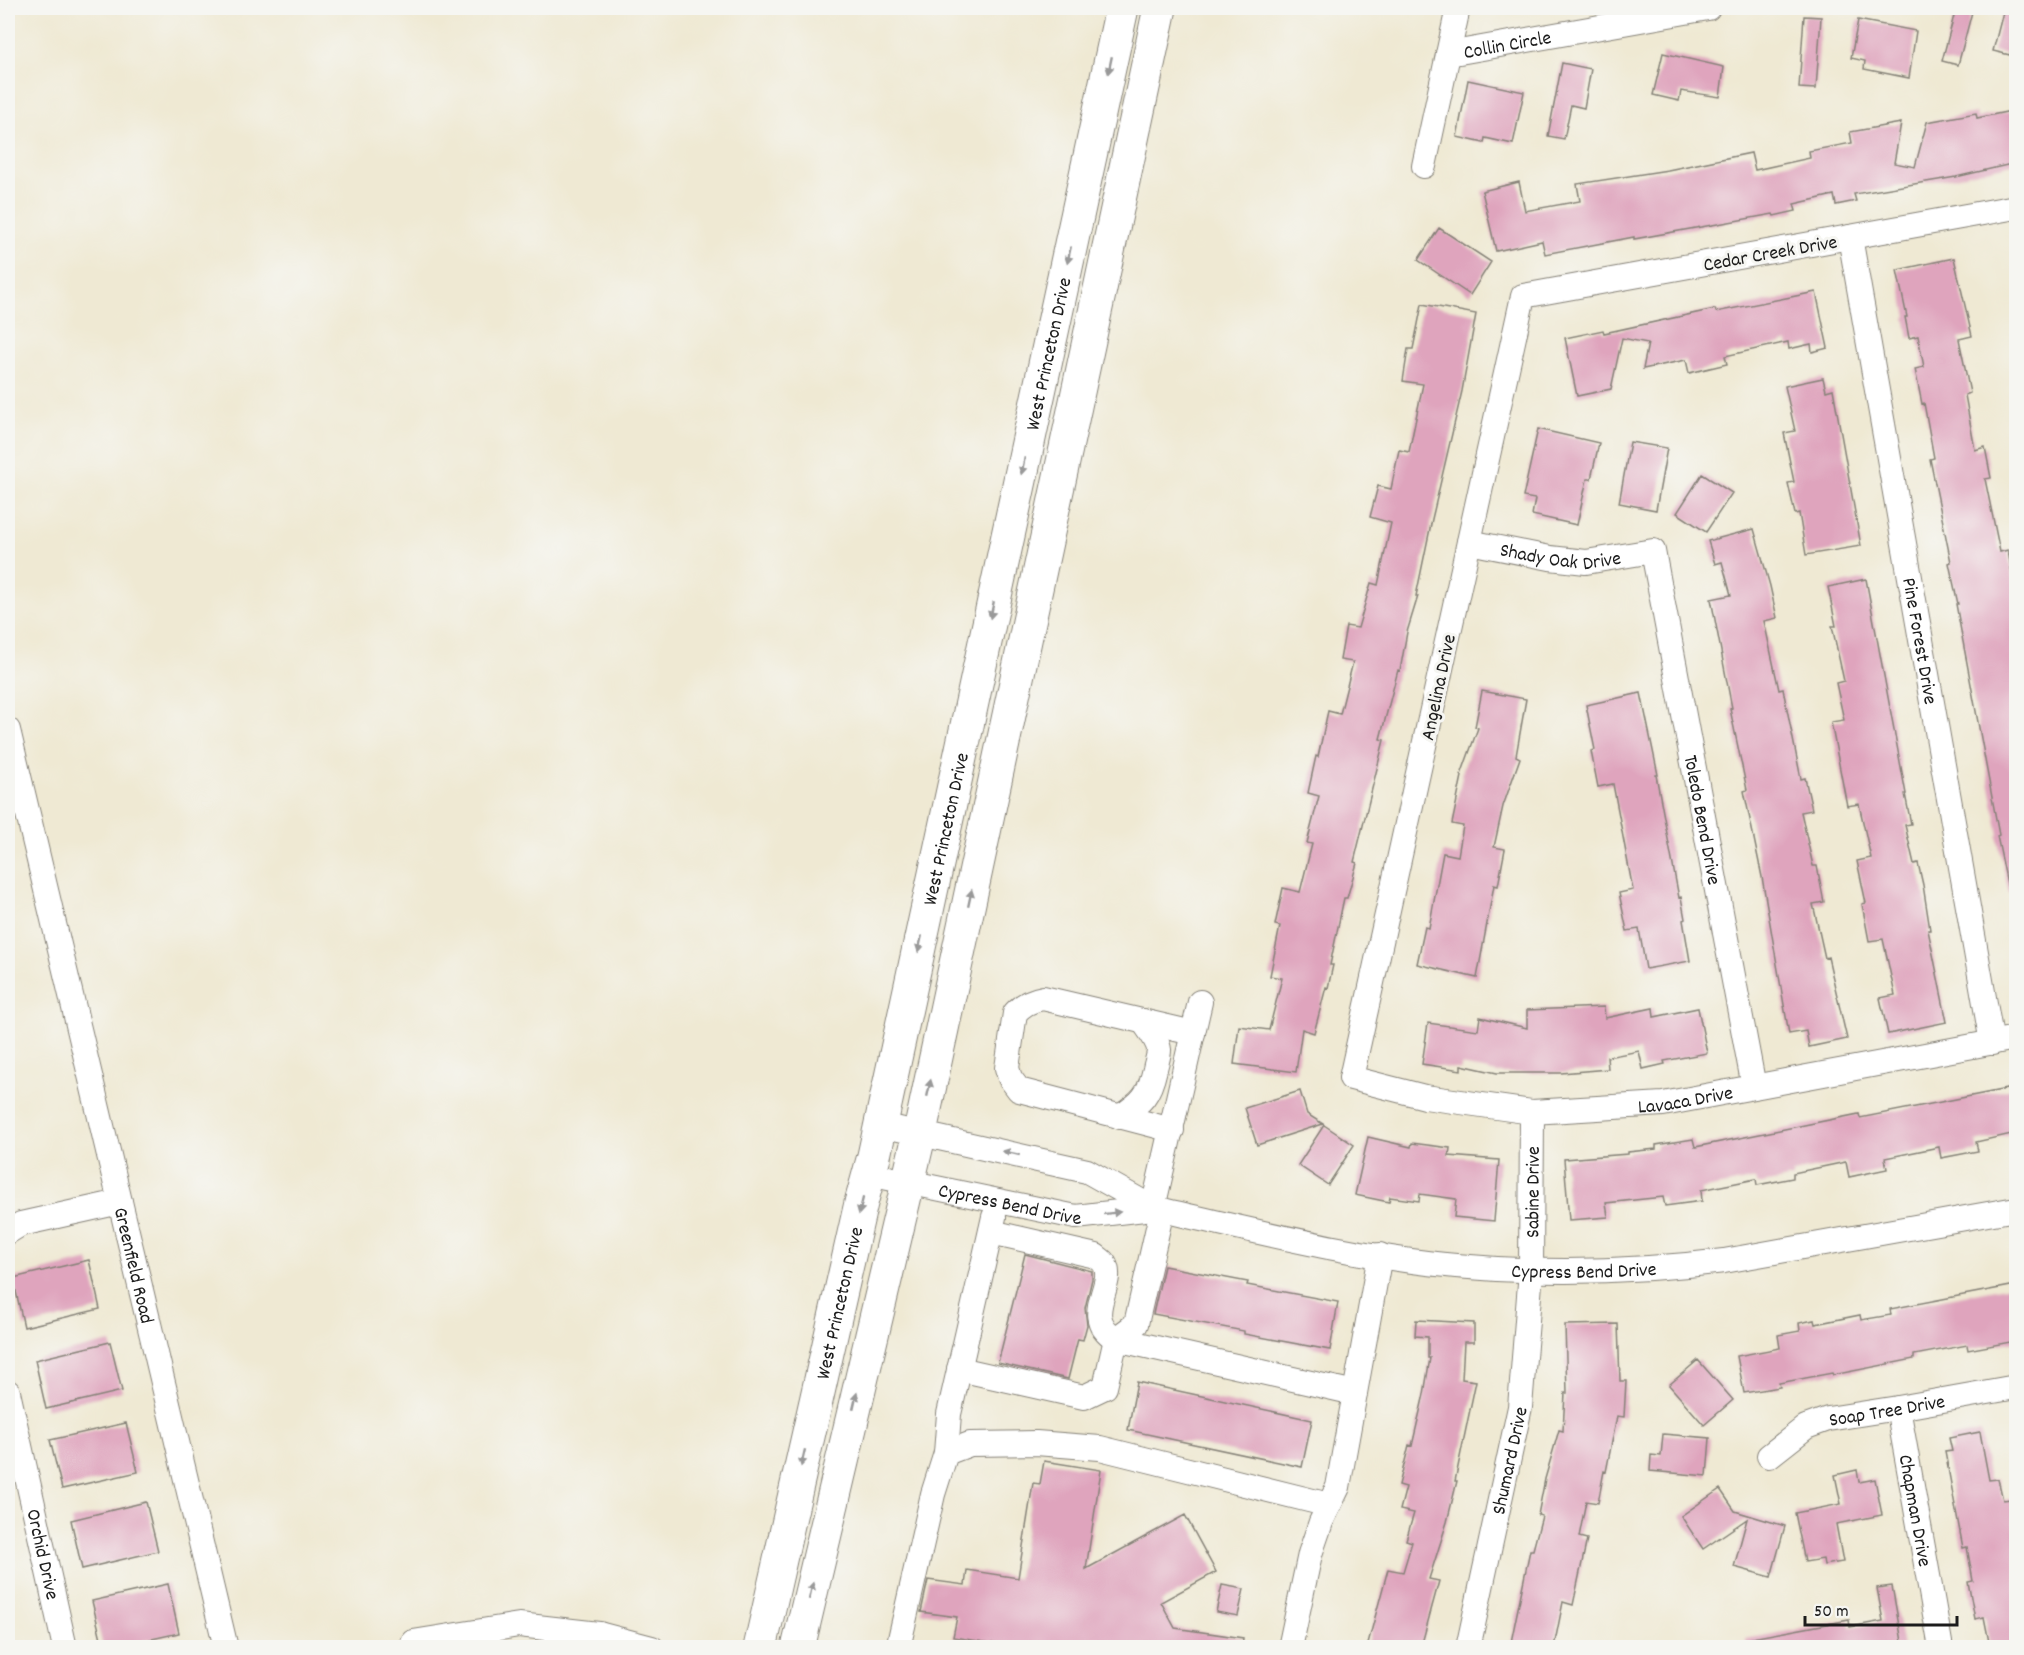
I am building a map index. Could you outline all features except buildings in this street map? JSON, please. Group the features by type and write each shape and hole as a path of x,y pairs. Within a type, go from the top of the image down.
{"highway":[{"name":"West Princeton Drive","path":"760,1647 861,1203 881,1125 1122,8"},
{"name":"West Princeton Drive","path":"798,1647 906,1182 920,1132 1160,8"}],"street":[{"name":"Collin Circle","path":"1424,166 1458,8"},
{"name":"Collin Circle","path":"1448,54 1708,8"},
{"name":"Cedar Creek Drive","path":"1523,296 2016,207"},
{"name":"Pine Forest Drive","path":"1850,237 1992,1043"},
{"name":"Angelina Drive","path":"1351,1078 1523,296"},
{"name":"Shady Oak Drive","path":"1469,542 1550,558 1586,562 1653,552"},
{"name":"Toledo Bend Drive","path":"1653,552 1754,1088"},
{"name":"Greenfield Road","path":"8,730 226,1647"},
{"path":"1172,1130 1019,1090 1010,1078 1007,1068 1015,1014 1032,1000 1043,998 1193,1033"},
{"path":"959,1369 1084,1396 1105,1387 1116,1339 1136,1324 1172,1130 1200,1002"},
{"path":"1120,1117 1140,1103 1148,1093 1153,1080 1159,1050 1143,1021"},
{"name":"Lavaca Drive","path":"1351,1078 1425,1097 1532,1112 1663,1104 2016,1038"},
{"name":"Sabine Drive","path":"1531,1271 1532,1112"},
{"name":"Cypress Bend Drive","path":"881,1125 1087,1171 1158,1209 1341,1249 1456,1266 1531,1271 1678,1267 1724,1261 2016,1209"},
{"name":"Cypress Bend Drive","path":"869,1174 1076,1217 1158,1209"},
{"path":"898,1647 933,1494 946,1453 949,1414 998,1201"},
{"path":"8,1232 21,1224 120,1202"},
{"path":"991,1232 1096,1256 1104,1264 1107,1274 1099,1318 1107,1333 1116,1339 1355,1393"},
{"path":"1290,1647 1310,1554 1321,1522 1338,1487 1380,1255"},
{"name":"Shumard Drive","path":"1468,1647 1520,1407 1531,1271"},
{"name":"Soap Tree Drive","path":"1769,1456 1806,1427 1828,1419 2016,1387"},
{"name":"Orchid Drive","path":"8,1392 65,1647"},
{"name":"Chapman Drive","path":"1898,1408 1941,1647"},
{"path":"946,1453 970,1444 1036,1443 1100,1448 1329,1505"},
{"path":"411,1647 413,1642 519,1625 590,1641 643,1646"}]}
